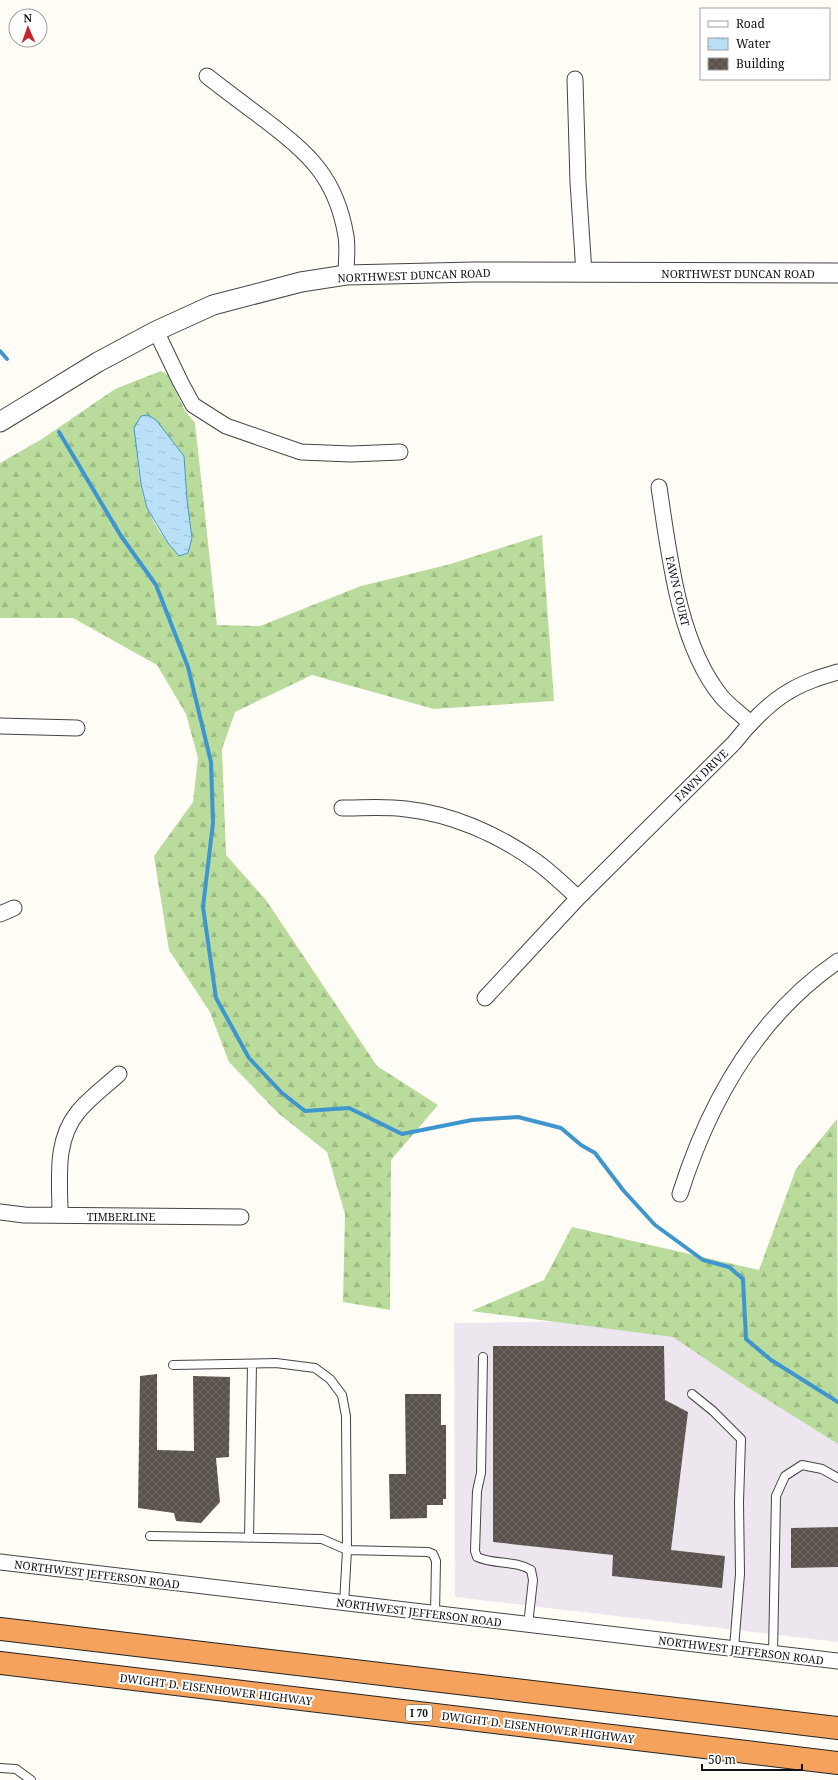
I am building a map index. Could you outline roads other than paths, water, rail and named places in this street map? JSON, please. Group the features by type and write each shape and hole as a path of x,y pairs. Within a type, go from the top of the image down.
{"highway":[{"path":"0,1628 838,1728"},
{"name":"DWIGHT D. EISENHOWER HIGHWAY","path":"0,1663 838,1763"}],"street":[{"path":"207,76 299,147 329,183 339,207 346,237 346,275"},
{"path":"575,79 578,182 584,273"},
{"name":"NORTHWEST DUNCAN ROAD","path":"0,422 98,362 156,330 213,305 301,282 346,275 474,272 838,273"},
{"path":"156,330 193,405 226,426 301,452 351,454 400,452"},
{"name":"FAWN COURT","path":"659,487 680,608 687,631 707,675 721,697 750,723"},
{"name":"FAWN DRIVE","path":"485,998 578,898 734,743 750,723 787,692 811,680 838,672"},
{"path":"0,726 77,728"},
{"path":"342,808 385,807 407,809 434,814 487,832 514,846 536,861 578,898"},
{"path":"0,914 14,908"},
{"path":"680,1194 701,1135 712,1110 744,1056 778,1012 808,984 838,961"},
{"path":"60,1215 60,1159 62,1143 78,1112 119,1074"},
{"name":"TIMBERLINE","path":"0,1212 24,1215 241,1217"},
{"name":"NORTHWEST JEFFERSON ROAD","path":"0,1562 344,1604 838,1661"}],"lane":[{"path":"483,1357 481,1473 477,1491 475,1551 477,1557 485,1561 524,1566 531,1570 533,1580 528,1625"},
{"path":"173,1365 276,1363 315,1368 330,1380 342,1395 346,1416 347,1550 344,1604"},
{"path":"249,1538 252,1364"},
{"path":"692,1394 713,1411 741,1439 740,1574 734,1648"},
{"path":"772,1654 776,1496 785,1476 802,1465 822,1469 838,1478"},
{"path":"150,1536 322,1539 347,1550 428,1552 432,1554 436,1561 435,1614"},
{"path":"0,1768 16,1769 31,1780"}],"water":[{"path":"148,415 156,420 184,456 187,500 192,538 188,553 179,556 168,543 147,508 141,484 134,428 141,416"}],"waterway":[{"path":"0,351 7,359"},
{"path":"59,432 121,536 156,585 188,667 211,762 213,823 203,907 216,998 249,1058 282,1093 305,1111 349,1108 402,1134 472,1120 518,1117 561,1128 581,1145 595,1153 623,1190 655,1225 703,1260 729,1267 743,1279 746,1339 771,1360 838,1402"}]}
